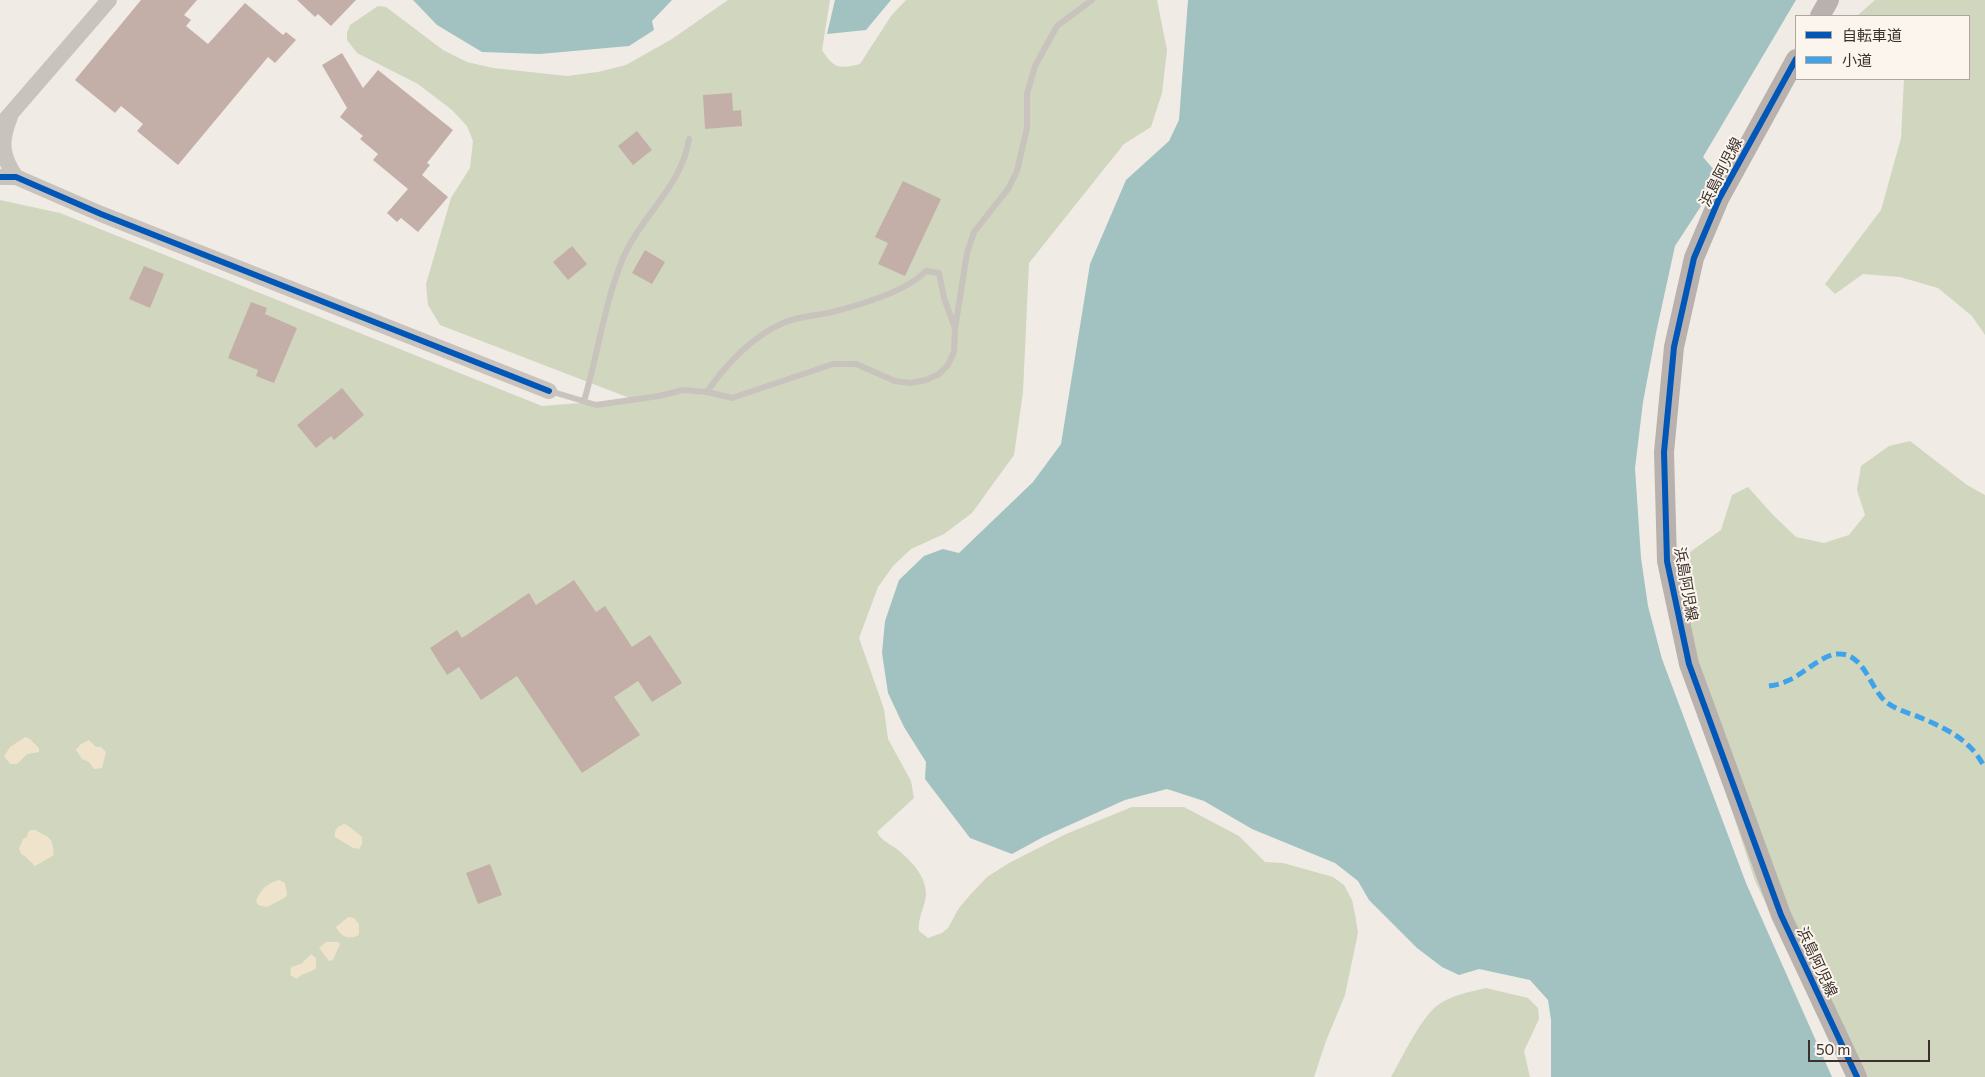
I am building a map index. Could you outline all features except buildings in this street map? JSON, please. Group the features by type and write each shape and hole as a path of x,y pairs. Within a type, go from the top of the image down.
{"main road":[{"path":"1821,15 1829,0"},
{"name":"浜島阿児線","path":"1795,61 1719,199 1694,258 1674,347 1664,452 1667,561 1689,664 1781,915 1857,1077"}],"street":[{"path":"109,0 5,121 3,150 10,168 8,177 549,391"}],"lane":[{"path":"549,391 596,405 659,396 683,390 707,392 732,398 833,364 856,364 895,381 910,383 926,380 939,374 948,366 954,352 955,329 967,253 974,232 1008,189 1021,155 1027,128 1027,94 1035,66 1057,26 1092,0"},
{"path":"584,401 594,367 605,313 623,258 638,230 677,175 687,156 689,140"},
{"path":"707,392 733,359 782,323 798,318 833,312 868,301 901,288 920,278 926,271 939,272 944,298 955,329"}],"green space":[{"path":"728,0 830,0 822,50 834,64 847,67 860,64 891,16 906,0 1157,0 1167,50 1162,93 1151,127 1124,144 1029,263 1023,392 1014,455 972,513 944,534 911,549 893,566 878,587 859,638 884,709 888,739 911,781 914,798 877,832 882,839 900,851 910,861 923,879 926,893 919,921 919,931 928,938 942,933 948,928 959,908 987,877 1009,863 1066,834 1132,807 1184,807 1239,836 1265,862 1283,863 1333,877 1344,885 1352,900 1358,933 1345,995 1326,1041 1314,1077 0,1077 0,200 60,213 542,406 632,399 440,325 428,305 426,284 451,198 470,168 473,141 467,126 452,110 418,84 357,53 347,40 347,33 350,25 378,6 386,7 443,50 467,62 493,68 567,76 598,72 626,65 672,39"},
{"path":"1875,0 1985,0 1985,335 1972,316 1938,288 1900,277 1863,274 1835,294 1825,284 1881,210 1901,138 1904,80 1970,80 1970,15 1858,15"},
{"path":"1910,441 1967,485 1985,495 1985,1077 1851,1077 1755,881 1696,701 1687,599 1690,552 1721,530 1732,495 1748,487 1796,537 1824,543 1849,535 1865,515 1857,490 1861,466 1889,446"},
{"path":"1486,988 1528,998 1538,1008 1539,1019 1524,1051 1530,1077 1391,1077 1419,1028 1438,1005 1461,994"}],"sand":[{"path":"25,737 30,739 39,748 39,752 27,754 17,764 10,764 4,756 10,747"},
{"path":"89,740 96,747 101,747 106,752 102,768 94,769 89,762 82,759 76,750 81,744"},
{"path":"344,824 362,837 362,844 359,849 353,848 335,837 336,829"},
{"path":"36,830 50,839 54,855 35,866 22,855 19,849 23,839 27,837 28,832"},
{"path":"279,880 285,883 286,897 267,907 258,905 256,901 262,890 267,885"},
{"path":"348,917 354,918 359,924 359,935 355,937 343,935 336,927"},
{"path":"326,942 338,942 340,944 333,960 329,961 319,948"},
{"path":"311,954 316,958 316,968 297,979 290,975 291,967 301,964"}],"water":[{"path":"413,0 672,0 652,21 654,30 629,46 540,54 482,52 437,25"},
{"path":"835,0 891,0 866,30 827,34"},
{"path":"1188,0 1796,0 1703,157 1720,177 1675,246 1643,402 1635,468 1641,558 1648,606 1662,659 1746,883 1832,1077 1551,1077 1551,1020 1548,1000 1530,980 1479,969 1459,975 1442,967 1417,948 1369,900 1358,881 1335,863 1252,829 1204,801 1167,789 1125,800 1043,837 1012,854 970,838 925,779 926,762 904,727 888,693 882,653 885,621 899,580 924,556 943,549 959,553 1033,482 1061,444 1090,264 1126,180 1169,141 1179,120"}],"marked path":[{"path":"1769,686 1793,678 1834,654 1849,656 1862,666 1880,696 1886,702 1899,710 1935,724 1955,735 1972,749 1985,768"}],"cycle path":[{"path":"1795,61 1719,199 1694,258 1674,347 1664,452 1667,561 1689,664 1781,915 1857,1077"},
{"path":"0,177 16,177 101,214 549,391"}]}
